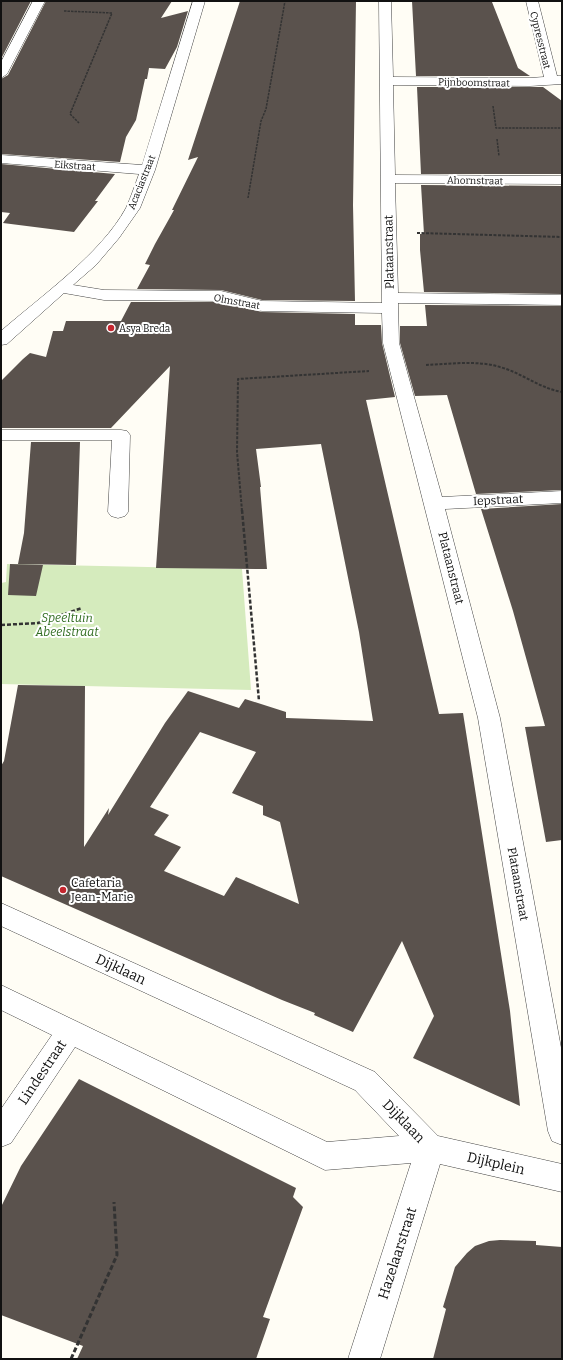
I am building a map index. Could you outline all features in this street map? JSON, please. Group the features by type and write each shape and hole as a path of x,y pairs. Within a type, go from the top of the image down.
{"street":[{"name":"Acaciastraat","path":"1,340 90,262 114,235 133,208 148,170 199,1"},
{"name":"Plataanstraat","path":"385,1 391,343 434,504 488,718 562,1131"},
{"name":"Cypresstraat","path":"532,1 556,80"},
{"path":"1,74 37,6"},
{"name":"Pijnboomstraat","path":"386,81 530,82 556,80"},
{"name":"Eikstraat","path":"1,159 148,170"},
{"name":"Ahornstraat","path":"388,178 562,180"},
{"name":"Olmstraat","path":"62,288 104,295 221,296 262,306 562,300"},
{"path":"1,435 121,435 118,512"},
{"name":"Iepstraat","path":"434,504 562,497"},
{"name":"Dijklaan","path":"1,914 365,1081 430,1148"},
{"name":"Dijklaan","path":"1,997 325,1156 430,1148"},
{"name":"Lindestraat","path":"1,1132 70,1031"},
{"name":"Dijkplein","path":"430,1148 562,1178"},
{"name":"Hazelaarstraat","path":"364,1359 430,1148"}],"path":[{"path":"248,198 261,121 266,109 285,1"},
{"path":"37,6 112,13 70,114 79,123"},
{"path":"489,82 496,128 562,128"},
{"path":"389,232 562,237"},
{"path":"259,701 237,452 238,379 454,363 499,367 547,391 562,392"},
{"path":"1,625 38,623 82,608"},
{"path":"71,1359 117,1256 114,1202"}],"green space":[{"name":"Speeltuin Abeelstraat","path":"7,564 242,569 251,690 1,684 1,583 6,582"}],"building":[{"path":"1,1 31,1 1,59"},
{"path":"46,1 172,1 161,18 188,11 177,47 165,69 149,68 147,79 145,79 136,120 126,137 120,162 1,154 1,79 8,75"},
{"path":"240,1 356,1 353,205 355,301 262,300 221,290 137,289 150,265 145,264 174,210 172,210 198,157 188,160"},
{"path":"412,1 492,2 518,68 530,76 416,76"},
{"path":"417,87 543,87 562,101 562,174 421,174"},
{"path":"1,164 115,174 95,201 98,201 74,232 3,223 10,213 1,212"},
{"path":"421,185 562,186 562,294 424,292 420,250 420,234 424,234"},
{"path":"131,302 221,302 262,312 355,314 355,325 381,325 382,343 395,397 366,400 439,714 463,713 510,1011 520,1106 413,1058 434,1016 402,941 353,1032 314,1015 315,1013 282,1000 1,876 1,766 4,761 18,685 85,686 84,847 109,808 108,815 165,723 188,691 239,708 245,699 286,712 286,718 373,721 359,632 321,444 256,449 261,487 267,569 156,568 170,366 111,428 1,428 1,381 30,353 46,357 53,331 63,331 66,321 121,321","holes":["200,732 256,752 232,793 263,806 263,815 280,822 299,904 236,877 224,896 164,871 181,847 154,835 169,815 150,807"]},
{"path":"425,305 562,306 562,490 476,494 447,395 415,396 400,343 400,326 427,326"},
{"path":"31,442 80,442 76,565 18,564 24,533"},
{"path":"562,504 562,840 546,842 525,727 545,726 513,611 481,509"},
{"path":"10,564 43,565 36,596 8,595"},
{"path":"79,1079 296,1188 293,1197 303,1207 263,1317 270,1319 256,1359 77,1359 83,1346 1,1315 1,1207 21,1166"},
{"path":"489,1241 536,1241 536,1245 562,1247 562,1359 433,1359 446,1309 443,1307 455,1267 475,1246"}],"place":[{"name":"Asya Breda","path":"111,328"},
{"name":"Cafetaria Jean-Marie","path":"63,890"}]}
